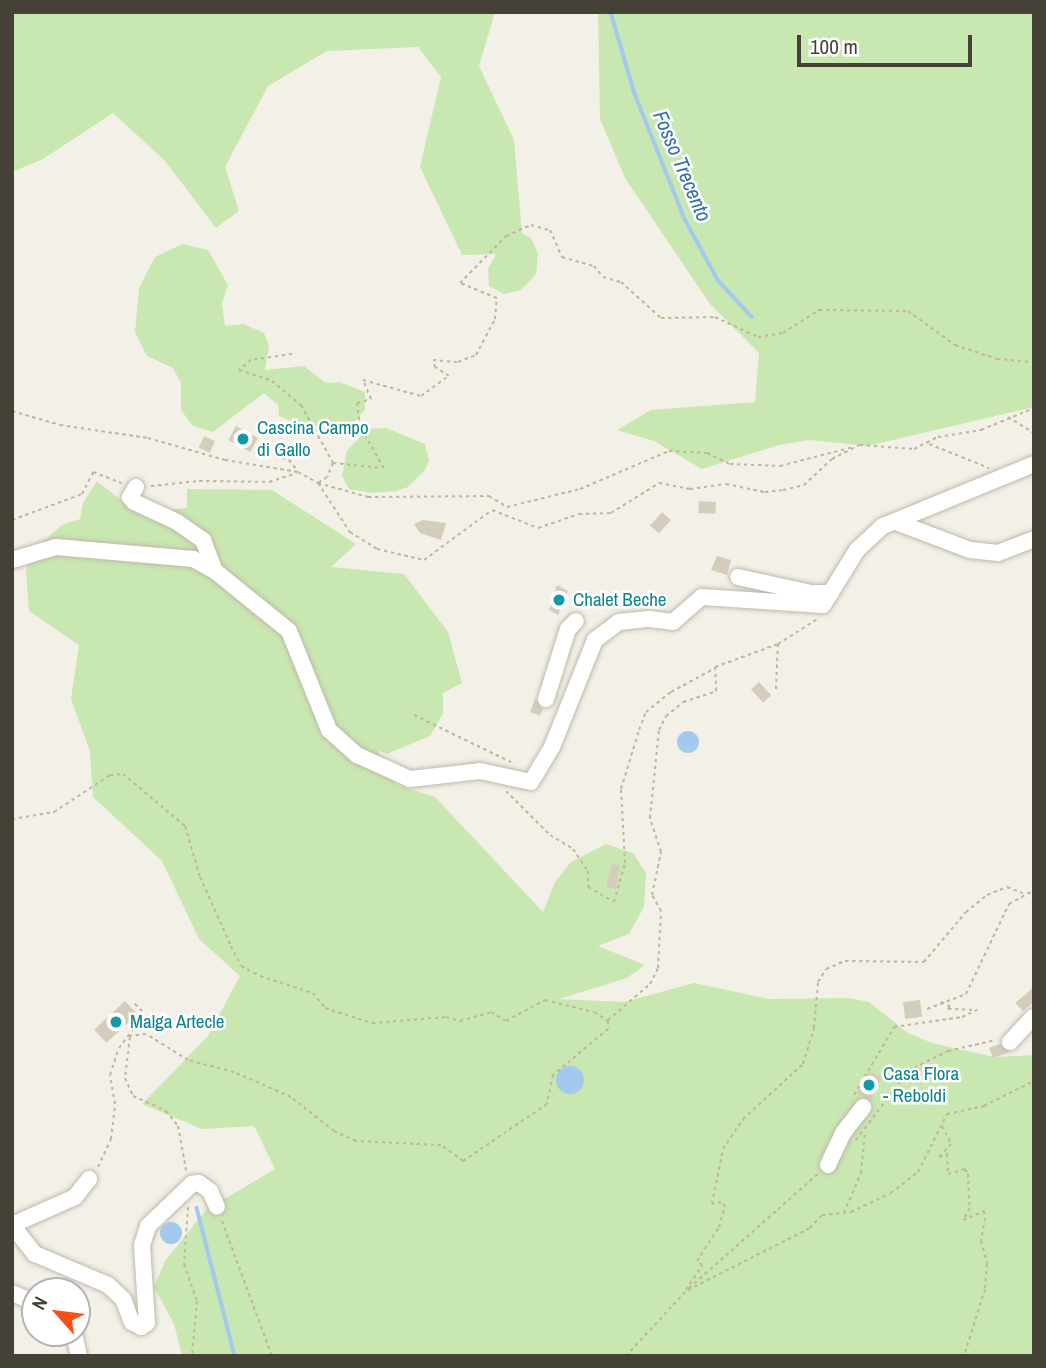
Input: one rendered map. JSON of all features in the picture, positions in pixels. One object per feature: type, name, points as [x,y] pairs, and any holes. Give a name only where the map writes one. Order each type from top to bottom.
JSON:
[{"type":"street","points":[[12,560],[56,547],[192,559],[215,571],[289,631],[329,730],[357,755],[410,779],[480,771],[496,778],[531,782],[541,770],[595,640],[619,622],[649,619],[673,622],[702,597],[797,606],[828,597],[857,550],[883,526],[1034,464]]},
{"type":"street","points":[[136,487],[130,496],[134,502],[177,522],[203,540],[215,571]]},
{"type":"street","points":[[896,522],[970,550],[998,553],[1034,539]]},
{"type":"street","points":[[738,576],[828,597]]},
{"type":"street","points":[[546,699],[568,629],[576,621]]},
{"type":"street","points":[[1007,1040],[1033,1017]]},
{"type":"street","points":[[828,1165],[859,1100]]},
{"type":"street","points":[[89,1179],[75,1197],[12,1225],[35,1254],[108,1285],[123,1299],[132,1322],[141,1327],[147,1323],[142,1245],[148,1226],[184,1190],[199,1183],[210,1191],[217,1207]]},
{"type":"path","points":[[333,463],[384,468],[360,427],[357,403],[371,399],[363,380],[421,396],[449,376],[435,367],[433,360],[458,362],[476,355],[495,319],[497,298],[460,283],[506,236],[531,225],[550,230],[562,257],[594,266],[603,277],[621,282],[661,318],[715,317],[758,337],[783,334],[819,310],[908,311],[956,345],[997,359],[1034,362]]},
{"type":"path","points":[[292,354],[251,360],[239,370],[256,373],[288,392],[301,405],[333,463]]},
{"type":"path","points":[[12,411],[60,425],[148,438],[203,455],[298,472],[318,483],[368,497],[489,496],[507,507],[580,489],[670,451],[707,453],[730,464],[780,466],[860,445],[914,449],[938,437],[981,430],[1034,408]]},
{"type":"path","points":[[1007,417],[1034,433]]},
{"type":"path","points":[[928,444],[992,469]]},
{"type":"path","points":[[318,483],[350,532],[377,549],[424,560],[492,510],[538,527],[579,514],[611,513],[659,483],[690,489],[726,484],[765,492],[783,490],[804,485],[832,459],[860,445]]},
{"type":"path","points":[[12,520],[82,494],[93,472],[107,481],[136,487],[199,481],[269,482],[292,478],[298,472],[299,467],[275,456]]},
{"type":"path","points":[[318,483],[327,477],[333,463]]},
{"type":"path","points":[[414,715],[513,764],[496,778],[550,835],[573,849],[588,870],[588,887],[614,902],[625,863],[621,789],[642,721],[671,692],[715,667],[778,644],[818,620],[828,597]]},
{"type":"path","points":[[776,689],[778,644]]},
{"type":"path","points":[[129,1036],[145,1034],[188,1060],[233,1072],[291,1097],[334,1131],[356,1141],[441,1145],[463,1161],[547,1104],[553,1075],[608,1029],[608,1021],[650,984],[658,968],[661,911],[652,895],[661,852],[650,818],[659,730],[666,716],[683,702],[716,691],[715,667]]},
{"type":"path","points":[[12,819],[54,812],[110,775],[123,774],[185,825],[200,877],[231,946],[241,966],[260,976],[313,993],[326,1008],[372,1023],[446,1017],[460,1021],[491,1012],[506,1021],[545,1000],[572,1004],[608,1021]]},
{"type":"path","points":[[686,1290],[702,1265],[697,1261],[719,1227],[725,1206],[721,1202],[712,1204],[723,1149],[743,1119],[803,1064],[814,1028],[818,982],[825,969],[845,961],[924,962],[966,912],[988,895],[1007,887],[1023,893]]},
{"type":"path","points":[[927,1009],[966,994],[984,964],[999,920],[1023,893],[1034,890]]},
{"type":"path","points":[[89,1179],[111,1139],[115,1104],[110,1074],[119,1048],[142,1018],[142,1011],[133,1002]]},
{"type":"path","points":[[859,1100],[894,1027],[961,1017],[977,1010],[948,1009],[950,1006],[940,1002]]},
{"type":"path","points":[[129,1036],[125,1078],[134,1096],[166,1111],[178,1126],[187,1166],[184,1190],[184,1264],[197,1301],[192,1356]]},
{"type":"path","points":[[854,1142],[908,1071],[948,1051],[1007,1040]]},
{"type":"path","points":[[686,1290],[810,1228],[822,1215],[844,1214],[891,1193],[918,1172],[947,1114],[984,1106],[1034,1081]]},
{"type":"path","points":[[941,1125],[951,1144],[939,1157],[947,1154],[948,1174],[965,1169],[968,1174],[970,1208],[964,1220],[984,1211],[985,1218],[981,1241],[987,1264],[985,1289],[964,1356]]},
{"type":"path","points":[[844,1214],[861,1172],[867,1146],[865,1131]]},
{"type":"path","points":[[626,1356],[686,1290],[828,1165]]},
{"type":"path","points":[[217,1207],[272,1356]]},
{"type":"green space","points":[[12,12],[495,12],[479,66],[514,140],[522,233],[531,238],[538,254],[536,274],[521,290],[504,294],[489,286],[488,269],[496,254],[462,255],[420,167],[441,77],[418,47],[327,51],[268,86],[225,167],[239,211],[216,228],[165,161],[113,113],[43,159],[12,172]]},
{"type":"green space","points":[[598,12],[1034,12],[1034,407],[867,446],[810,440],[779,445],[702,469],[654,441],[617,430],[651,410],[755,402],[759,353],[710,304],[625,178],[600,119]]},
{"type":"green space","points":[[182,244],[208,250],[228,285],[222,303],[225,326],[244,324],[264,333],[269,346],[265,370],[304,366],[326,383],[339,382],[365,392],[365,410],[350,427],[302,426],[279,416],[278,405],[264,393],[213,432],[193,426],[181,410],[181,383],[173,368],[147,356],[135,332],[139,288],[155,257]]},
{"type":"green space","points":[[386,428],[425,444],[429,460],[425,470],[408,487],[396,491],[371,493],[349,489],[342,476],[347,451],[367,429]]},
{"type":"green space","points":[[97,481],[131,508],[169,510],[187,508],[187,489],[272,490],[356,544],[331,567],[404,574],[448,632],[462,683],[443,693],[443,714],[430,736],[387,754],[378,750],[396,785],[435,797],[543,912],[555,882],[571,862],[606,844],[633,853],[646,873],[644,907],[629,934],[598,946],[645,965],[627,978],[559,999],[624,1002],[694,983],[769,999],[849,998],[869,1002],[908,1033],[932,1043],[994,1057],[1034,1055],[1034,1356],[182,1356],[174,1324],[154,1287],[165,1261],[206,1210],[275,1169],[254,1126],[202,1129],[142,1104],[208,1036],[240,976],[199,939],[162,861],[93,797],[90,751],[71,699],[79,645],[29,611],[26,572],[32,551],[62,525],[80,519],[83,503]]},
{"type":"water","points":[[688,731],[696,734],[699,742],[696,750],[688,753],[680,750],[677,742],[680,734]]},
{"type":"water","points":[[570,1066],[580,1070],[584,1080],[580,1090],[570,1094],[560,1090],[556,1080],[560,1070]]},
{"type":"water","points":[[171,1222],[179,1225],[182,1233],[179,1241],[171,1244],[163,1241],[160,1233],[163,1225]]},
{"type":"building","name":"Cascina Campo di Gallo","points":[[236,426],[258,438],[250,452],[228,440]]},
{"type":"building","points":[[204,436],[215,441],[210,453],[199,448]]},
{"type":"building","points":[[699,501],[716,502],[715,514],[698,513]]},
{"type":"building","points":[[662,512],[671,520],[659,533],[650,525]]},
{"type":"building","points":[[423,520],[446,523],[441,540],[420,533],[414,524]]},
{"type":"building","points":[[717,556],[731,560],[727,575],[711,570]]},
{"type":"building","name":"Chalet Beche","points":[[557,585],[568,591],[558,615],[549,610]]},
{"type":"building","points":[[759,682],[771,695],[763,703],[751,690]]},
{"type":"building","points":[[535,699],[543,709],[540,716],[530,712]]},
{"type":"building","points":[[612,864],[620,865],[616,889],[606,887]]},
{"type":"building","points":[[1034,987],[1034,1002],[1023,1011],[1015,1003]]},
{"type":"building","points":[[920,1000],[922,1017],[905,1019],[903,1002]]},
{"type":"building","name":"Malga Artecle","points":[[125,1001],[137,1014],[107,1043],[94,1030]]},
{"type":"building","points":[[1000,1044],[1010,1052],[993,1058],[989,1048]]},
{"type":"building","name":"Casa Flora - Reboldi","points":[[869,1071],[881,1078],[871,1101],[857,1093]]},
{"type":"waterway","name":"Fosso Trecento","points":[[611,12],[635,94],[685,219],[718,280],[752,317]]},
{"type":"waterway","points":[[197,1208],[235,1356]]},
{"type":"place","name":"Cascina Campo di Gallo","points":[[243,439]]},
{"type":"place","name":"Chalet Beche","points":[[559,600]]},
{"type":"place","name":"Malga Artecle","points":[[116,1022]]},
{"type":"place","name":"Casa Flora - Reboldi","points":[[869,1085]]}]
